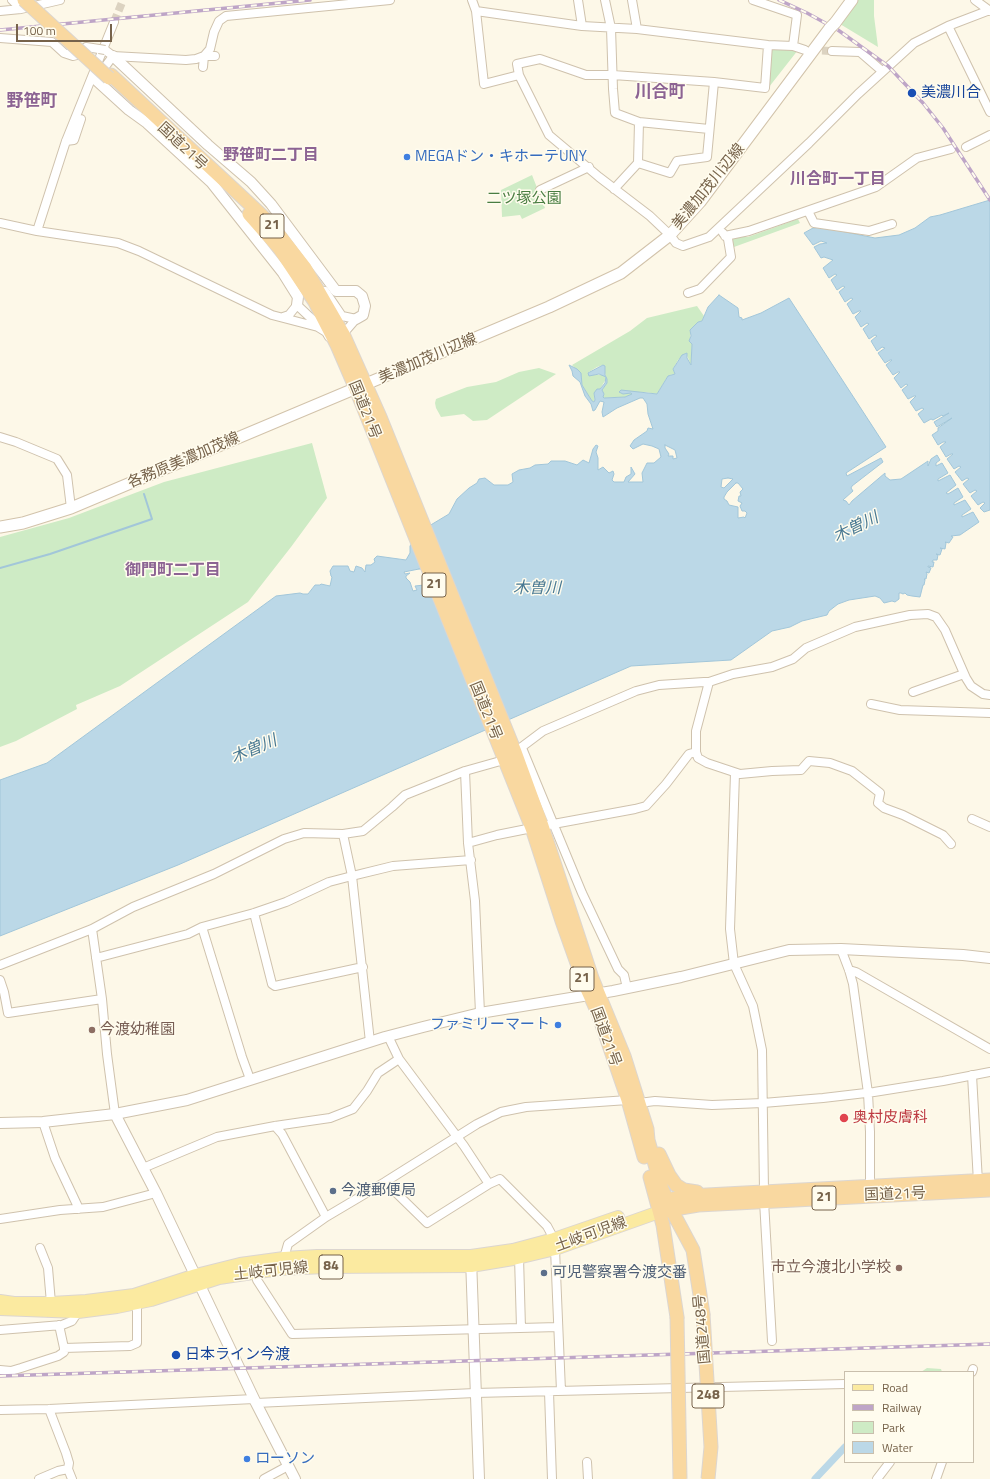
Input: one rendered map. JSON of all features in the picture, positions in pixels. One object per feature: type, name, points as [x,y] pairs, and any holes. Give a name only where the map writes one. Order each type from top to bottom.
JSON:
[{"type":"highway","name":"国道21号","points":[[25,3],[110,76],[270,223],[305,268],[361,387],[542,826],[562,921],[594,994],[598,1013],[634,1102],[647,1129],[648,1140],[662,1189],[663,1206]]},
{"type":"highway","name":"国道21号","points":[[110,76],[233,195],[274,242],[340,340]]},
{"type":"highway","name":"国道21号","points":[[634,1102],[663,1206]]},
{"type":"highway","points":[[647,1129],[654,1138],[660,1159],[676,1185],[684,1190],[695,1192],[732,1192],[741,1198],[729,1208],[701,1210],[686,1214],[682,1229]]},
{"type":"highway","name":"国道21号","points":[[663,1206],[688,1196],[741,1198],[870,1186],[984,1181]]},
{"type":"highway","name":"国道21号","points":[[764,1196],[990,1190]]},
{"type":"highway","name":"国道248号","points":[[663,1206],[682,1229],[694,1250],[703,1314],[711,1447],[708,1479]]},
{"type":"highway","name":"国道248号","points":[[663,1206],[667,1248],[677,1317],[680,1479]]},
{"type":"main road","name":"美濃加茂川辺線","points":[[361,387],[592,288],[621,273],[670,235],[700,202],[852,0]]},
{"type":"main road","name":"各務原美濃加茂線","points":[[0,527],[23,523],[72,508],[361,387]]},
{"type":"main road","name":"土岐可児線","points":[[0,1309],[78,1312],[135,1303],[184,1290],[198,1280],[279,1269],[471,1261],[519,1257],[663,1206]]},
{"type":"main road","name":"土岐可児線","points":[[0,1300],[51,1303],[86,1301],[134,1295],[198,1280],[240,1264],[284,1258],[316,1256],[471,1261],[513,1250],[554,1244]]},
{"type":"street","points":[[12,0],[25,3]]},
{"type":"street","points":[[0,11],[25,3],[56,0]]},
{"type":"street","points":[[204,67],[204,56],[210,49],[218,21],[226,16],[390,0]]},
{"type":"street","points":[[472,0],[476,11],[484,84],[519,75]]},
{"type":"street","points":[[578,0],[582,26]]},
{"type":"street","points":[[605,0],[611,28],[615,113],[639,122],[709,129]]},
{"type":"street","points":[[632,0],[637,29]]},
{"type":"street","points":[[753,0],[797,15],[793,46]]},
{"type":"street","points":[[975,0],[990,11]]},
{"type":"street","points":[[476,11],[582,26],[637,29],[793,46],[805,50]]},
{"type":"street","points":[[768,44],[765,88],[714,82],[613,75],[586,75],[540,59],[517,64],[519,75],[549,135],[614,189],[650,216],[670,235],[676,243],[683,246],[709,237],[882,71],[914,43],[948,26],[990,11]]},
{"type":"street","points":[[36,231],[66,141],[114,22]]},
{"type":"street","points":[[948,26],[990,112]]},
{"type":"street","points":[[0,38],[52,42],[64,53],[73,56],[77,55],[83,48],[86,47],[106,52],[186,60],[204,56],[215,56]]},
{"type":"street","points":[[832,51],[860,52],[882,71]]},
{"type":"street","points":[[66,141],[74,140],[106,52]]},
{"type":"street","points":[[0,223],[36,231],[118,243],[139,251],[272,315],[318,327],[326,332],[331,341],[340,340],[356,319],[363,315],[365,306],[362,296],[356,290],[336,291],[271,204],[251,182],[106,52]]},
{"type":"street","points":[[95,79],[129,110],[149,122],[211,182],[283,273],[298,297],[297,305],[289,315],[283,317]]},
{"type":"street","points":[[638,163],[670,173],[678,161],[707,157],[714,82]]},
{"type":"street","points":[[156,114],[165,105]]},
{"type":"street","points":[[614,189],[638,163],[639,122]]},
{"type":"street","points":[[966,147],[990,135]]},
{"type":"street","points":[[725,236],[749,231],[876,187],[917,158],[951,149]]},
{"type":"street","points":[[540,190],[589,167]]},
{"type":"street","points":[[808,211],[814,223],[869,231],[892,224]]},
{"type":"street","points":[[688,293],[700,289],[731,256],[728,239],[719,228]]},
{"type":"street","points":[[305,268],[317,279],[342,316],[356,319]]},
{"type":"street","points":[[297,305],[315,322],[318,327]]},
{"type":"street","points":[[0,437],[57,459],[67,476],[72,508]]},
{"type":"street","points":[[0,965],[92,929],[133,907],[214,874],[284,839],[304,833],[343,834],[363,831],[405,794],[465,771],[510,750],[543,731],[636,691],[659,686],[709,682],[733,674],[772,667],[793,659],[806,648],[855,627],[910,615],[928,614],[936,617],[945,630],[964,674],[971,686],[978,691],[990,695]]},
{"type":"street","points":[[913,692],[964,674]]},
{"type":"street","points":[[709,682],[696,732],[696,752],[698,758],[707,764],[740,774],[801,770],[809,761],[830,763],[852,770],[880,793],[878,803],[884,808],[903,815],[938,832],[951,844]]},
{"type":"street","points":[[871,704],[900,710],[990,713]]},
{"type":"street","points":[[510,750],[542,826],[582,893],[610,949],[618,969],[625,978],[627,988]]},
{"type":"street","points":[[468,843],[497,834],[646,806],[666,784],[689,754],[696,752]]},
{"type":"street","points":[[465,771],[468,843],[475,901],[480,1013]]},
{"type":"street","points":[[735,773],[730,929],[734,964],[753,1006],[762,1050],[764,1196],[772,1341]]},
{"type":"street","points":[[972,819],[990,827]]},
{"type":"street","points":[[343,834],[352,876],[370,1042]]},
{"type":"street","points":[[96,958],[188,934],[202,927],[254,913],[286,902],[329,882],[393,866],[471,860]]},
{"type":"street","points":[[254,913],[272,984],[275,986],[363,967]]},
{"type":"street","points":[[202,927],[250,1079]]},
{"type":"street","points":[[92,929],[102,999],[107,1054],[115,1114],[144,1168],[255,1401],[295,1479]]},
{"type":"street","points":[[841,949],[853,984],[868,1093],[870,1186]]},
{"type":"street","points":[[0,1123],[43,1122],[115,1114],[187,1100],[388,1036],[480,1013],[546,1003],[681,977],[789,950],[841,949],[963,955],[990,958]]},
{"type":"street","points":[[849,970],[856,972],[990,1049]]},
{"type":"street","points":[[0,980],[8,1013],[102,999]]},
{"type":"street","points":[[388,1036],[399,1059],[489,1184]]},
{"type":"street","points":[[144,1168],[217,1137],[275,1126],[330,1118],[352,1109],[367,1091],[378,1073],[399,1059]]},
{"type":"street","points":[[284,1258],[288,1244],[326,1217],[477,1124],[501,1112],[526,1107],[655,1101],[712,1105],[763,1103],[868,1093],[990,1072]]},
{"type":"street","points":[[972,1075],[984,1181]]},
{"type":"street","points":[[43,1122],[55,1158],[79,1209]]},
{"type":"street","points":[[275,1126],[282,1134],[326,1217]]},
{"type":"street","points":[[385,1182],[427,1223],[489,1184],[500,1180],[547,1226],[554,1244],[561,1391]]},
{"type":"street","points":[[0,1219],[60,1210],[108,1205],[156,1193]]},
{"type":"street","points":[[40,1248],[48,1268],[51,1303]]},
{"type":"street","points":[[519,1257],[521,1328]]},
{"type":"street","points":[[471,1261],[479,1479]]},
{"type":"street","points":[[256,1272],[257,1280],[292,1334],[558,1327]]},
{"type":"street","points":[[64,1348],[130,1346],[137,1343],[137,1308],[135,1303]]},
{"type":"street","points":[[0,1330],[59,1325],[72,1321],[78,1312]]},
{"type":"street","points":[[0,1370],[16,1369],[58,1356],[64,1352],[59,1325]]},
{"type":"street","points":[[0,1410],[475,1393],[844,1384]]},
{"type":"street","points":[[549,1392],[552,1479]]},
{"type":"street","points":[[49,1409],[66,1453],[69,1463],[68,1469],[72,1479]]},
{"type":"street","points":[[587,1462],[588,1479]]},
{"type":"street","points":[[877,1479],[889,1463]]},
{"type":"street","points":[[936,1479],[942,1463]]},
{"type":"street","points":[[264,1479],[288,1466]]},
{"type":"street","points":[[39,1479],[58,1471],[68,1469]]},
{"type":"green space","points":[[857,0],[874,0],[874,16],[878,47],[840,24]]},
{"type":"green space","points":[[772,48],[798,50],[769,87]]},
{"type":"green space","name":"二ツ塚公園","points":[[532,175],[545,208],[522,219],[520,215],[502,217],[501,190]]},
{"type":"green space","points":[[798,219],[800,223],[734,247],[729,237],[748,237]]},
{"type":"green space","points":[[697,306],[704,316],[702,321],[698,322],[690,330],[690,341],[692,344],[691,365],[686,353],[678,360],[673,369],[675,374],[670,375],[666,379],[657,394],[645,392],[632,393],[632,395],[625,397],[605,398],[602,397],[604,395],[602,390],[607,383],[603,365],[597,367],[589,372],[588,375],[605,375],[606,379],[600,389],[594,394],[595,402],[592,401],[582,385],[581,375],[572,365],[630,331],[647,318]]},
{"type":"green space","points":[[539,368],[556,374],[487,420],[473,421],[464,414],[441,417],[436,408],[436,399],[467,387],[496,382],[519,372]]},
{"type":"green space","points":[[312,443],[327,498],[248,602],[120,686],[76,705],[77,709],[16,741],[0,747],[0,537],[69,518],[164,482]]},
{"type":"green space","points":[[927,1368],[941,1369],[942,1371],[922,1371]]},
{"type":"water","points":[[990,200],[990,510],[984,512],[980,508],[985,503],[983,502],[978,505],[971,496],[977,491],[975,490],[970,493],[963,484],[969,479],[967,478],[962,481],[955,472],[961,467],[959,466],[954,469],[947,459],[953,454],[946,457],[940,447],[946,442],[938,445],[932,435],[938,431],[938,428],[952,418],[937,427],[934,422],[949,413],[924,423],[918,414],[924,409],[922,408],[916,411],[910,402],[916,396],[908,399],[902,390],[908,385],[906,384],[901,388],[894,378],[900,372],[893,375],[886,365],[892,360],[885,363],[878,353],[885,348],[882,347],[877,351],[871,341],[877,336],[875,335],[869,339],[863,329],[869,324],[867,323],[861,327],[855,317],[861,311],[853,314],[847,304],[853,299],[851,298],[845,302],[839,292],[845,287],[843,286],[837,290],[831,280],[837,275],[835,274],[829,278],[823,268],[833,260],[824,257],[821,258],[814,247],[827,243],[821,241],[813,245],[804,233],[813,228],[821,227],[875,238],[899,235],[915,228],[930,217]]},
{"type":"water","name":"木曽川","points":[[719,295],[738,308],[739,317],[742,318],[742,320],[761,313],[789,298],[886,447],[846,473],[847,476],[881,458],[883,462],[852,486],[851,488],[853,491],[843,500],[849,505],[885,473],[885,476],[890,480],[901,479],[928,461],[928,466],[931,459],[937,455],[940,460],[936,463],[936,466],[942,463],[948,473],[938,479],[938,481],[950,475],[956,485],[946,493],[948,494],[958,488],[963,497],[954,503],[954,505],[965,500],[971,509],[962,515],[962,517],[973,512],[979,522],[960,535],[951,536],[953,537],[949,543],[945,542],[945,549],[940,548],[942,549],[940,555],[936,554],[938,555],[937,560],[933,560],[932,562],[934,562],[933,567],[928,566],[931,568],[929,573],[926,572],[926,579],[924,579],[924,585],[920,597],[899,593],[899,599],[895,602],[892,601],[884,603],[880,598],[875,596],[849,600],[838,604],[829,611],[827,615],[802,621],[790,627],[772,631],[731,660],[631,666],[178,865],[0,936],[0,780],[47,763],[276,596],[300,593],[308,594],[315,585],[321,584],[330,586],[332,577],[330,571],[333,566],[348,566],[350,571],[354,572],[356,566],[362,568],[365,572],[366,565],[371,565],[375,562],[374,559],[377,556],[406,560],[410,553],[410,546],[419,532],[449,514],[457,499],[477,483],[479,479],[485,478],[494,485],[508,485],[513,482],[512,474],[535,465],[548,464],[551,461],[565,461],[577,465],[583,460],[589,463],[593,449],[596,445],[598,446],[596,452],[598,458],[598,470],[603,467],[609,473],[613,471],[614,474],[612,480],[614,482],[624,482],[626,477],[631,474],[631,467],[635,474],[628,482],[643,482],[642,473],[647,463],[654,463],[661,457],[659,449],[652,446],[643,444],[633,449],[630,446],[634,440],[647,431],[648,428],[653,429],[648,414],[647,404],[643,398],[640,398],[617,408],[603,417],[602,412],[604,402],[600,401],[593,411],[580,382],[573,376],[569,365],[581,373],[582,385],[594,402],[594,393],[605,383],[606,377],[607,383],[602,390],[604,398],[625,397],[632,394],[623,394],[619,392],[621,390],[657,394],[668,376],[675,374],[673,369],[682,355],[687,353],[687,358],[691,365],[692,344],[689,341],[691,336],[690,330],[698,322],[702,321],[708,307]],"holes":[[[665,445],[675,450],[677,458],[673,459],[673,456],[668,456],[669,454],[665,448]],[[728,478],[733,479],[724,488],[721,487],[722,479]],[[736,483],[738,483],[743,489],[740,492],[741,496],[739,496],[738,501],[742,503],[740,506],[742,511],[747,513],[745,518],[738,518],[738,507],[729,505],[724,499],[727,492]],[[423,569],[427,582],[424,585],[415,586],[417,590],[413,591],[410,582],[406,578],[406,576],[410,573],[405,574],[404,572]]]},
{"type":"water","points":[[603,365],[605,366],[606,377],[599,374],[589,376],[588,373]]},
{"type":"waterway","points":[[0,568],[50,554],[152,519],[144,494]]},
{"type":"waterway","points":[[815,1479],[844,1448]]},
{"type":"tunnel","points":[[114,22],[123,0]]},
{"type":"tunnel","points":[[810,50],[832,51]]},
{"type":"railway","points":[[0,30],[310,0]]},
{"type":"railway","points":[[779,0],[838,30],[888,66],[923,103],[943,128],[990,200]]},
{"type":"railway","points":[[0,1376],[990,1344]]},
{"type":"place","name":"美濃川合","points":[[912,93]]},
{"type":"place","name":"MEGAドン・キホーテUNY","points":[[407,157]]},
{"type":"place","name":"ファミリーマート","points":[[558,1025]]},
{"type":"place","name":"今渡幼稚園","points":[[92,1030]]},
{"type":"place","name":"奥村皮膚科","points":[[844,1118]]},
{"type":"place","name":"今渡郵便局","points":[[333,1191]]},
{"type":"place","name":"市立今渡北小学校","points":[[899,1268]]},
{"type":"place","name":"可児警察署今渡交番","points":[[544,1273]]},
{"type":"place","name":"日本ライン今渡","points":[[176,1355]]},
{"type":"place","name":"ローソン","points":[[247,1459]]},
{"type":"district","name":"川合町","points":[[660,93]]},
{"type":"district","name":"野笹町","points":[[32,102]]},
{"type":"district","name":"野笹町二丁目","points":[[271,156]]},
{"type":"district","name":"川合町一丁目","points":[[838,180]]},
{"type":"district","name":"御門町二丁目","points":[[173,571]]}]
